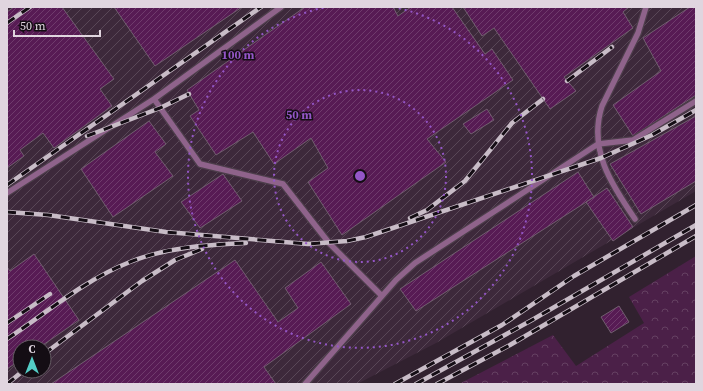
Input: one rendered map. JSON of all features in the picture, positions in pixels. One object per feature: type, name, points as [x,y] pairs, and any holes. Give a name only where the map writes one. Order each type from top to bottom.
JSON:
[{"type":"lane","points":[[7,193],[154,99],[281,7]]},
{"type":"lane","points":[[635,219],[610,182],[603,164],[598,144],[598,118],[602,106],[638,33],[646,7]]},
{"type":"lane","points":[[154,99],[200,164],[283,184],[329,243],[382,296]]},
{"type":"lane","points":[[305,384],[382,296],[415,263],[598,144],[633,140],[696,101]]},
{"type":"shaded area","points":[[7,7],[696,7],[696,191],[436,343],[357,384],[7,384]]},
{"type":"green space","points":[[696,256],[696,384],[459,384],[553,335],[576,366],[644,323],[629,297]]},
{"type":"building","points":[[14,7],[62,7],[114,79],[100,89],[112,106],[54,148],[43,133],[20,150],[24,156],[7,168],[7,12]]},
{"type":"building","points":[[114,7],[242,7],[155,66]]},
{"type":"building","points":[[305,7],[393,7],[398,16],[411,7],[452,7],[485,54],[492,49],[513,80],[427,139],[446,162],[342,235],[308,182],[328,168],[311,138],[274,164],[253,132],[216,155],[190,116],[199,110],[187,90]]},
{"type":"building","points":[[463,7],[629,7],[623,12],[633,28],[564,77],[576,91],[550,109],[494,28],[482,36]]},
{"type":"building","points":[[690,7],[696,7],[696,95],[633,136],[613,105],[661,71],[643,38]]},
{"type":"building","points":[[487,109],[494,120],[471,134],[463,124]]},
{"type":"building","points":[[696,116],[696,181],[641,214],[610,164]]},
{"type":"building","points":[[149,121],[166,144],[155,152],[173,176],[113,217],[81,169]]},
{"type":"building","points":[[578,172],[594,197],[416,311],[400,289]]},
{"type":"building","points":[[223,174],[242,201],[200,228],[181,202]]},
{"type":"building","points":[[607,188],[633,227],[613,241],[586,202]]},
{"type":"building","points":[[34,254],[79,320],[52,339],[12,339],[12,366],[7,369],[7,267],[10,271]]},
{"type":"building","points":[[235,260],[278,322],[298,308],[285,288],[321,262],[351,304],[264,367],[276,384],[51,384]]},
{"type":"building","points":[[619,306],[629,322],[611,333],[601,317]]},
{"type":"railway","points":[[7,23],[30,7]]},
{"type":"railway","points":[[7,185],[261,7]]},
{"type":"railway","points":[[567,81],[612,47]]},
{"type":"railway","points":[[87,136],[160,108],[189,94]]},
{"type":"railway","points":[[410,218],[427,210],[465,181],[512,123],[543,99]]},
{"type":"railway","points":[[7,212],[48,215],[166,232],[308,244],[347,241],[366,237],[601,158],[652,135],[696,110]]},
{"type":"railway","points":[[395,384],[502,325],[574,276],[696,205]]},
{"type":"railway","points":[[416,384],[532,320],[696,225]]},
{"type":"railway","points":[[437,384],[510,345],[696,236]]},
{"type":"railway","points":[[7,339],[82,287],[130,262],[173,250],[202,246],[246,243]]},
{"type":"railway","points":[[52,348],[142,281],[175,260],[202,249]]},
{"type":"railway","points":[[7,323],[50,294]]},
{"type":"railway","points":[[7,384],[13,379]]}]
